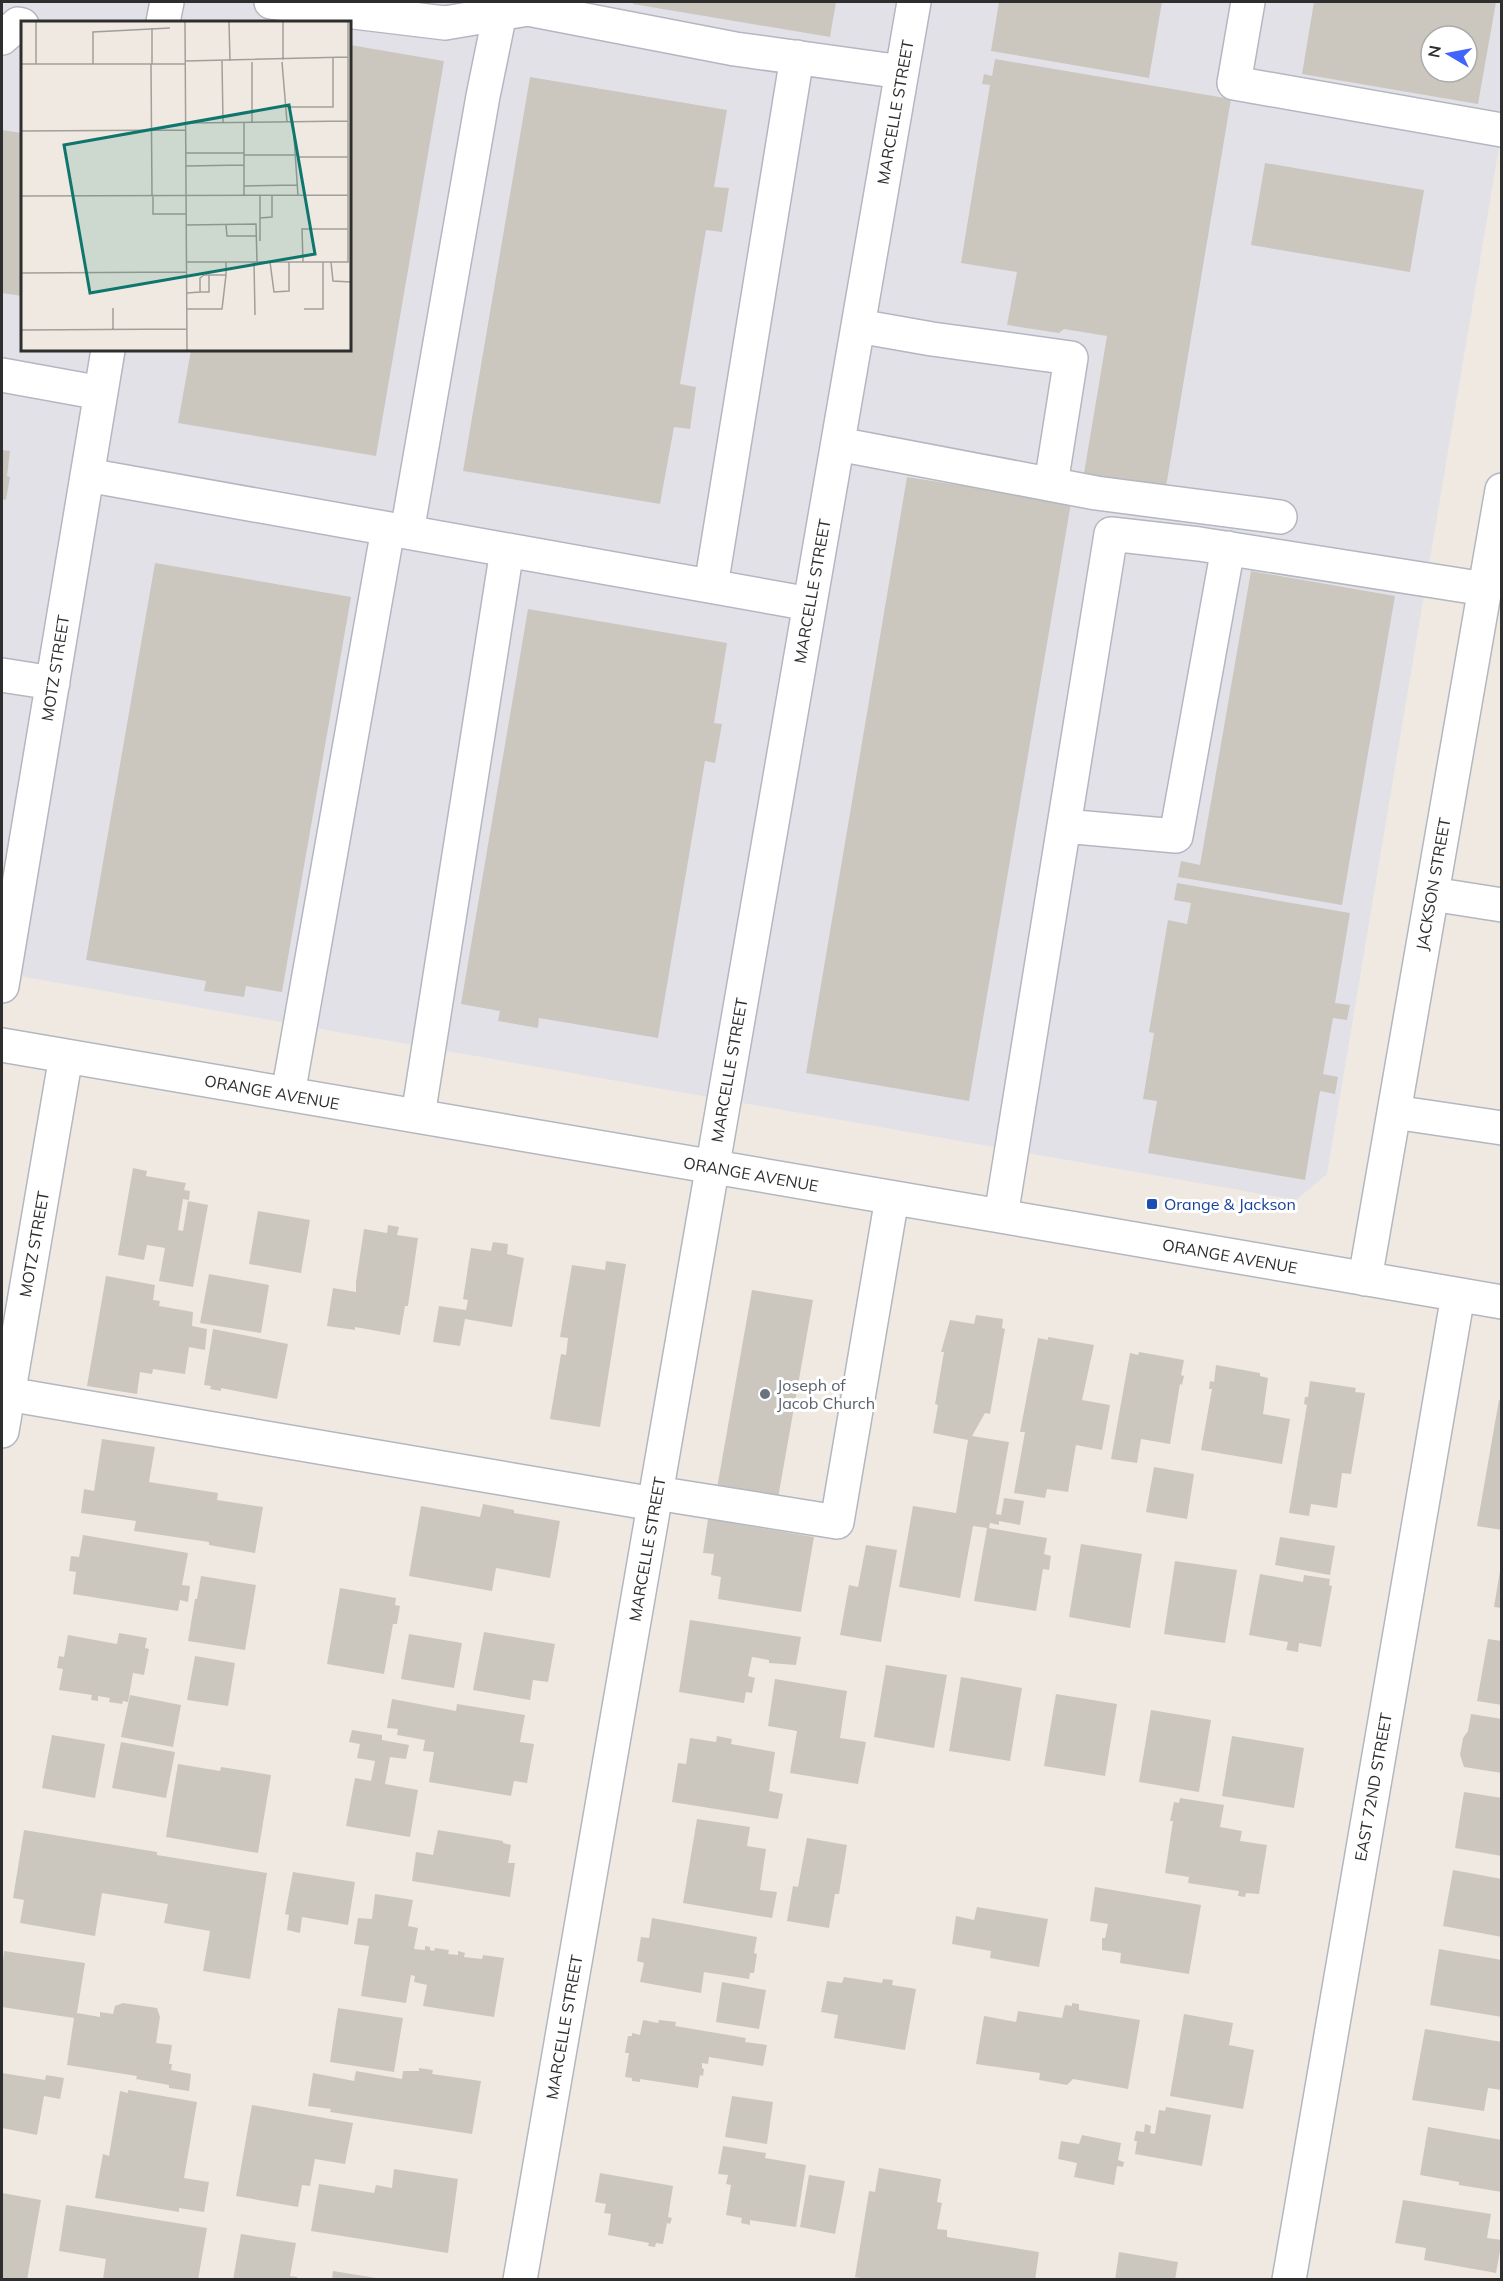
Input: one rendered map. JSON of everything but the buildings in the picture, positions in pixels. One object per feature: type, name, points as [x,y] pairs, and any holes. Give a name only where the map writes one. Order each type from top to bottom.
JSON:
[{"type":"street","points":[[163,21],[167,2]]},
{"type":"street","points":[[271,2],[445,23],[519,8],[735,49],[902,72]]},
{"type":"street","name":"MARCELLE STREET","points":[[520,2280],[914,2]]},
{"type":"street","points":[[1248,2],[1234,83],[1502,130]]},
{"type":"street","points":[[288,1094],[481,108],[519,8]]},
{"type":"street","points":[[711,586],[797,57]]},
{"type":"street","points":[[858,326],[932,339],[1071,358],[1051,484]]},
{"type":"street","name":"MOTZ STREET","points":[[2,986],[108,351]]},
{"type":"street","points":[[2,375],[101,393]]},
{"type":"street","points":[[838,444],[1095,494],[1280,517]]},
{"type":"street","points":[[87,475],[810,604]]},
{"type":"street","name":"JACKSON STREET","points":[[1365,1279],[1432,894],[1489,609],[1502,490]]},
{"type":"street","points":[[1001,1216],[1111,534],[1228,548],[1489,609]]},
{"type":"street","points":[[1064,826],[1176,836],[1228,548]]},
{"type":"street","points":[[418,1116],[507,550]]},
{"type":"street","points":[[2,675],[52,683]]},
{"type":"street","points":[[1432,894],[1502,905]]},
{"type":"street","name":"ORANGE AVENUE","points":[[2,1045],[1502,1302]]},
{"type":"street","name":"MOTZ STREET","points":[[2,1431],[5,1393],[66,1056]]},
{"type":"street","points":[[1394,1112],[1502,1128]]},
{"type":"street","points":[[5,1393],[655,1498],[837,1522],[892,1198]]},
{"type":"street","name":"EAST 72ND STREET","points":[[1289,2280],[1458,1295]]},
{"type":"shaded area","points":[[2,2],[1501,2],[1501,135],[1327,1174],[1296,1200],[2,973]]},
{"type":"place","name":"Orange & Jackson","points":[[1152,1204]]},
{"type":"place","name":"Joseph of Jacob Church","points":[[765,1394]]}]
